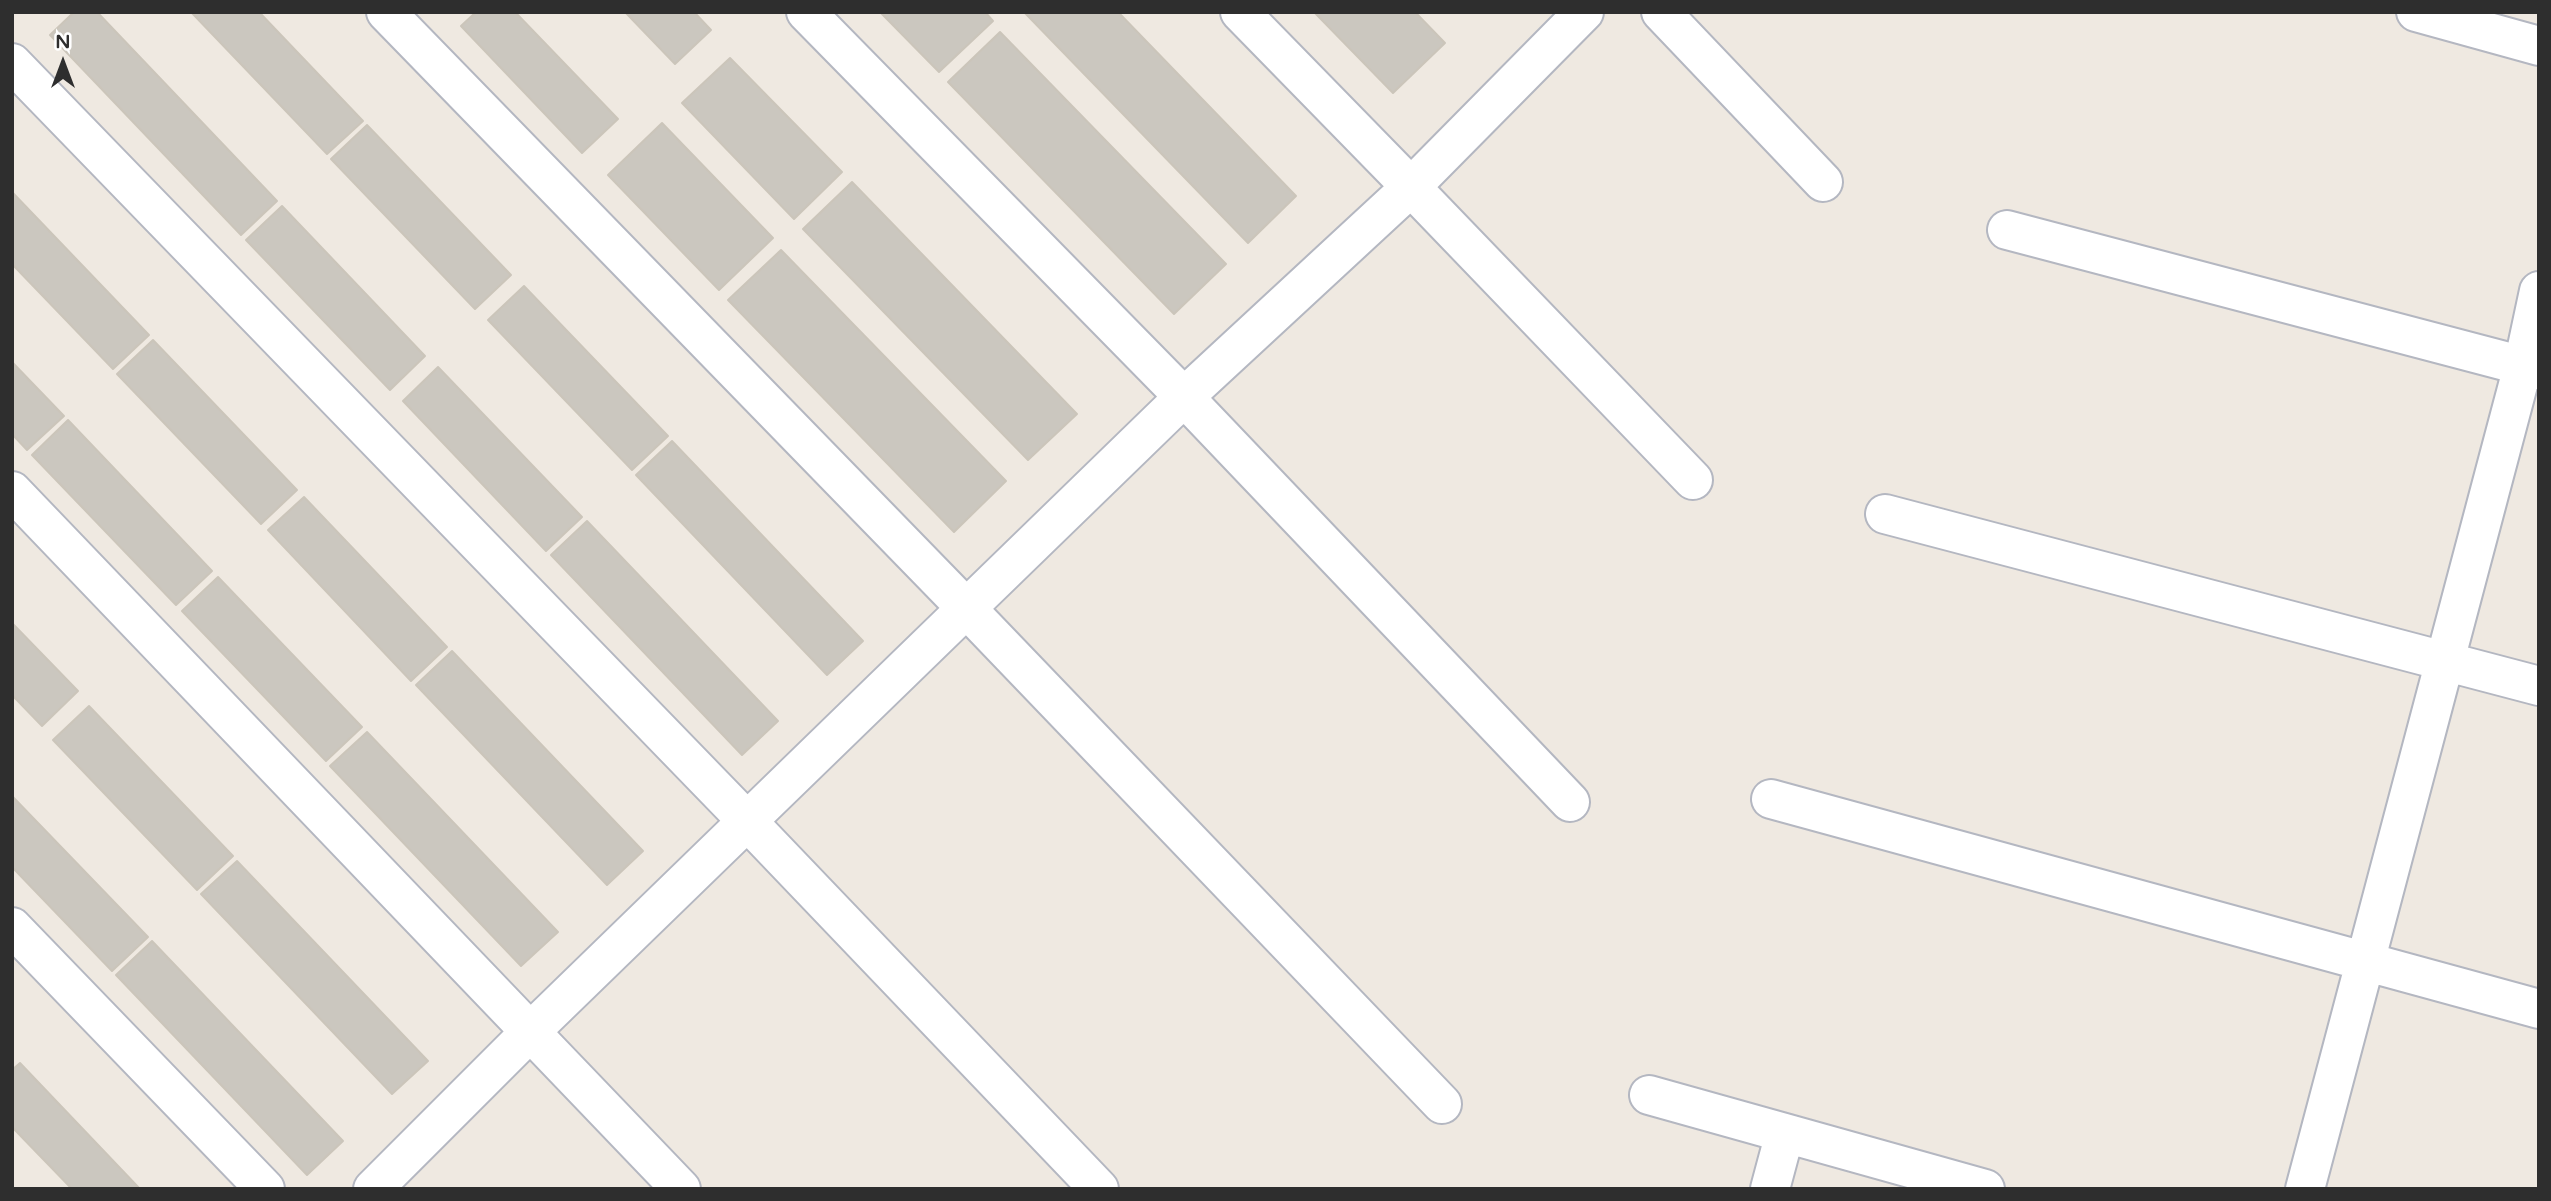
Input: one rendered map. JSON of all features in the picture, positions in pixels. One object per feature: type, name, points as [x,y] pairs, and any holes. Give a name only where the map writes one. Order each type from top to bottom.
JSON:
[{"type":"street","points":[[386,12],[967,609],[1442,1104]]},
{"type":"street","points":[[806,12],[1184,397],[1570,802]]},
{"type":"street","points":[[1240,12],[1693,480]]},
{"type":"street","points":[[373,1189],[530,1032],[1184,397],[1412,187],[1584,12]]},
{"type":"street","points":[[1661,12],[1823,182]]},
{"type":"street","points":[[2416,12],[2539,46]]},
{"type":"street","points":[[12,63],[748,822],[1099,1189]]},
{"type":"street","points":[[2007,230],[2531,368]]},
{"type":"street","points":[[2305,1189],[2444,661],[2531,368],[2539,291]]},
{"type":"street","points":[[12,491],[681,1189]]},
{"type":"street","points":[[1885,514],[2539,686]]},
{"type":"street","points":[[1771,799],[2539,1009]]},
{"type":"street","points":[[12,927],[265,1189]]},
{"type":"street","points":[[1649,1095],[1985,1189]]},
{"type":"street","points":[[1770,1189],[1785,1133]]},
{"type":"building","points":[[74,12],[97,12],[277,201],[241,235],[50,35]]},
{"type":"building","points":[[191,12],[259,12],[363,121],[327,154]]},
{"type":"building","points":[[476,12],[515,12],[618,119],[582,153],[461,26]]},
{"type":"building","points":[[625,12],[694,12],[711,30],[675,64]]},
{"type":"building","points":[[880,12],[985,12],[993,21],[939,72]]},
{"type":"building","points":[[1024,12],[1118,12],[1296,196],[1248,243]]},
{"type":"building","points":[[1314,12],[1415,12],[1445,43],[1393,93]]},
{"type":"building","points":[[1000,32],[1226,264],[1174,314],[948,82]]},
{"type":"building","points":[[730,58],[842,172],[794,219],[682,103]]},
{"type":"building","points":[[662,123],[773,238],[719,290],[608,175]]},
{"type":"building","points":[[367,125],[511,275],[475,309],[331,159]]},
{"type":"building","points":[[852,182],[1077,414],[1028,460],[803,229]]},
{"type":"building","points":[[12,192],[149,335],[113,369],[12,264]]},
{"type":"building","points":[[282,206],[425,356],[390,390],[246,240]]},
{"type":"building","points":[[781,250],[1006,481],[954,532],[728,300]]},
{"type":"building","points":[[524,286],[668,436],[632,470],[488,320]]},
{"type":"building","points":[[153,340],[297,490],[261,524],[117,374]]},
{"type":"building","points":[[12,362],[64,416],[27,450],[12,434]]},
{"type":"building","points":[[438,367],[582,517],[546,551],[403,401]]},
{"type":"building","points":[[68,420],[212,571],[176,605],[32,455]]},
{"type":"building","points":[[672,441],[863,641],[827,675],[636,475]]},
{"type":"building","points":[[304,497],[447,647],[411,681],[268,530]]},
{"type":"building","points":[[587,521],[778,721],[742,755],[551,555]]},
{"type":"building","points":[[218,577],[362,727],[326,761],[182,611]]},
{"type":"building","points":[[12,623],[78,691],[42,726],[12,695]]},
{"type":"building","points":[[452,651],[643,851],[607,885],[416,685]]},
{"type":"building","points":[[89,706],[233,856],[197,890],[53,740]]},
{"type":"building","points":[[367,732],[558,932],[521,966],[330,766]]},
{"type":"building","points":[[12,796],[148,937],[112,971],[12,867]]},
{"type":"building","points":[[237,861],[428,1061],[392,1094],[201,894]]},
{"type":"building","points":[[152,941],[343,1141],[307,1175],[116,975]]},
{"type":"building","points":[[20,1063],[140,1189],[72,1189],[12,1127],[12,1070]]}]
